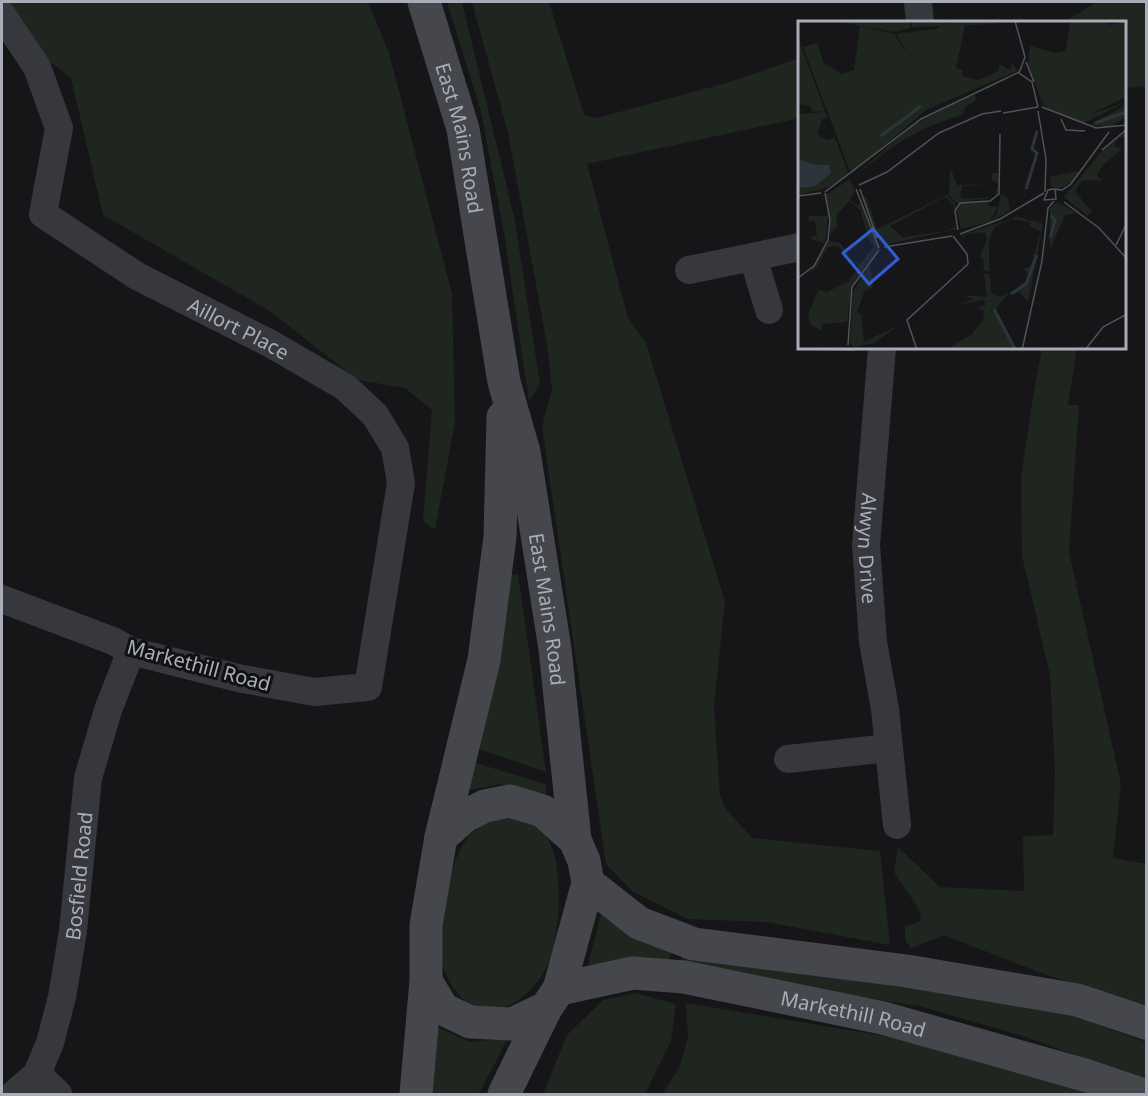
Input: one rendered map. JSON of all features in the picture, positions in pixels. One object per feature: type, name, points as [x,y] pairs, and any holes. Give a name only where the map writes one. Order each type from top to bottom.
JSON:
[{"type":"main road","name":"East Mains Road","points":[[424,2],[463,129],[504,382],[524,452],[555,649],[575,840]]},
{"type":"main road","name":"East Mains Road","points":[[441,837],[484,660],[500,537],[504,382]]},
{"type":"main road","points":[[416,1095],[426,981],[426,925],[441,837],[465,816],[485,806],[510,801],[543,812],[575,840],[584,861],[588,883],[553,999],[504,1095]]},
{"type":"main road","points":[[588,883],[639,923],[694,944],[907,971],[1077,1000],[1146,1023]]},
{"type":"main road","name":"Markethill Road","points":[[553,999],[633,973],[684,977],[883,1018],[1088,1076],[1141,1095]]},
{"type":"main road","points":[[426,981],[443,1009],[470,1022],[512,1024],[553,999]]},
{"type":"street","points":[[918,2],[920,21]]},
{"type":"street","name":"Aillort Place","points":[[2,15],[37,68],[60,128],[43,214],[137,276],[271,344],[345,387],[375,415],[395,448],[401,483],[368,687]]},
{"type":"street","points":[[689,270],[798,247]]},
{"type":"street","points":[[753,257],[769,310]]},
{"type":"street","name":"Alwyn Drive","points":[[882,350],[866,545],[873,642],[885,709],[897,825]]},
{"type":"street","name":"Markethill Road","points":[[2,599],[113,641],[131,651],[238,678],[314,692],[368,687]]},
{"type":"street","name":"Bosfield Road","points":[[14,1095],[37,1074],[50,1043],[64,986],[73,931],[88,778],[108,710],[131,651]]},
{"type":"street","points":[[788,759],[889,748]]},
{"type":"street","points":[[37,1074],[58,1095]]},
{"type":"shaded area","points":[[2,2],[368,2],[389,53],[452,294],[455,422],[435,530],[423,521],[432,410],[405,388],[358,380],[268,310],[103,215],[71,78],[2,25]]},
{"type":"shaded area","points":[[447,2],[462,2],[515,221],[540,384],[529,401],[504,233],[481,112]]},
{"type":"shaded area","points":[[472,2],[549,2],[584,115],[597,118],[726,83],[798,59],[798,118],[587,164],[628,318],[646,343],[725,602],[714,705],[720,796],[726,809],[752,838],[880,851],[890,945],[766,922],[688,919],[632,891],[606,864],[542,427],[552,389],[547,344],[508,133]]},
{"type":"shaded area","points":[[1096,2],[1146,2],[1146,86],[1127,88],[1127,21],[1067,21]]},
{"type":"shaded area","points":[[1042,350],[1077,350],[1068,405],[1079,405],[1069,552],[1121,784],[1113,858],[1146,864],[1146,1008],[1036,971],[944,935],[911,948],[905,940],[905,926],[921,921],[919,909],[894,872],[898,847],[940,887],[1024,891],[1023,836],[1053,835],[1055,772],[1050,675],[1022,556],[1021,477]]},
{"type":"shaded area","points":[[518,574],[546,772],[476,748],[509,575]]},
{"type":"shaded area","points":[[469,761],[546,784],[546,794],[536,794],[501,784],[464,791]]},
{"type":"shaded area","points":[[501,818],[528,821],[546,835],[553,850],[557,868],[559,908],[550,959],[536,984],[522,998],[513,1003],[505,1007],[486,1010],[476,1008],[464,1000],[447,977],[442,956],[442,920],[450,879],[462,846],[477,829]]},
{"type":"shaded area","points":[[601,914],[672,951],[666,965],[622,961],[588,965]]},
{"type":"shaded area","points":[[683,954],[950,990],[1074,1016],[1146,1042],[1146,1081],[1026,1037],[919,1006],[679,968]]},
{"type":"shaded area","points":[[635,993],[676,1004],[671,1041],[645,1094],[543,1094],[567,1035],[603,1000]]},
{"type":"shaded area","points":[[686,1003],[927,1043],[1091,1094],[662,1094],[679,1068],[688,1037]]},
{"type":"shaded area","points":[[433,1025],[470,1042],[508,1038],[479,1094],[430,1094]]}]
